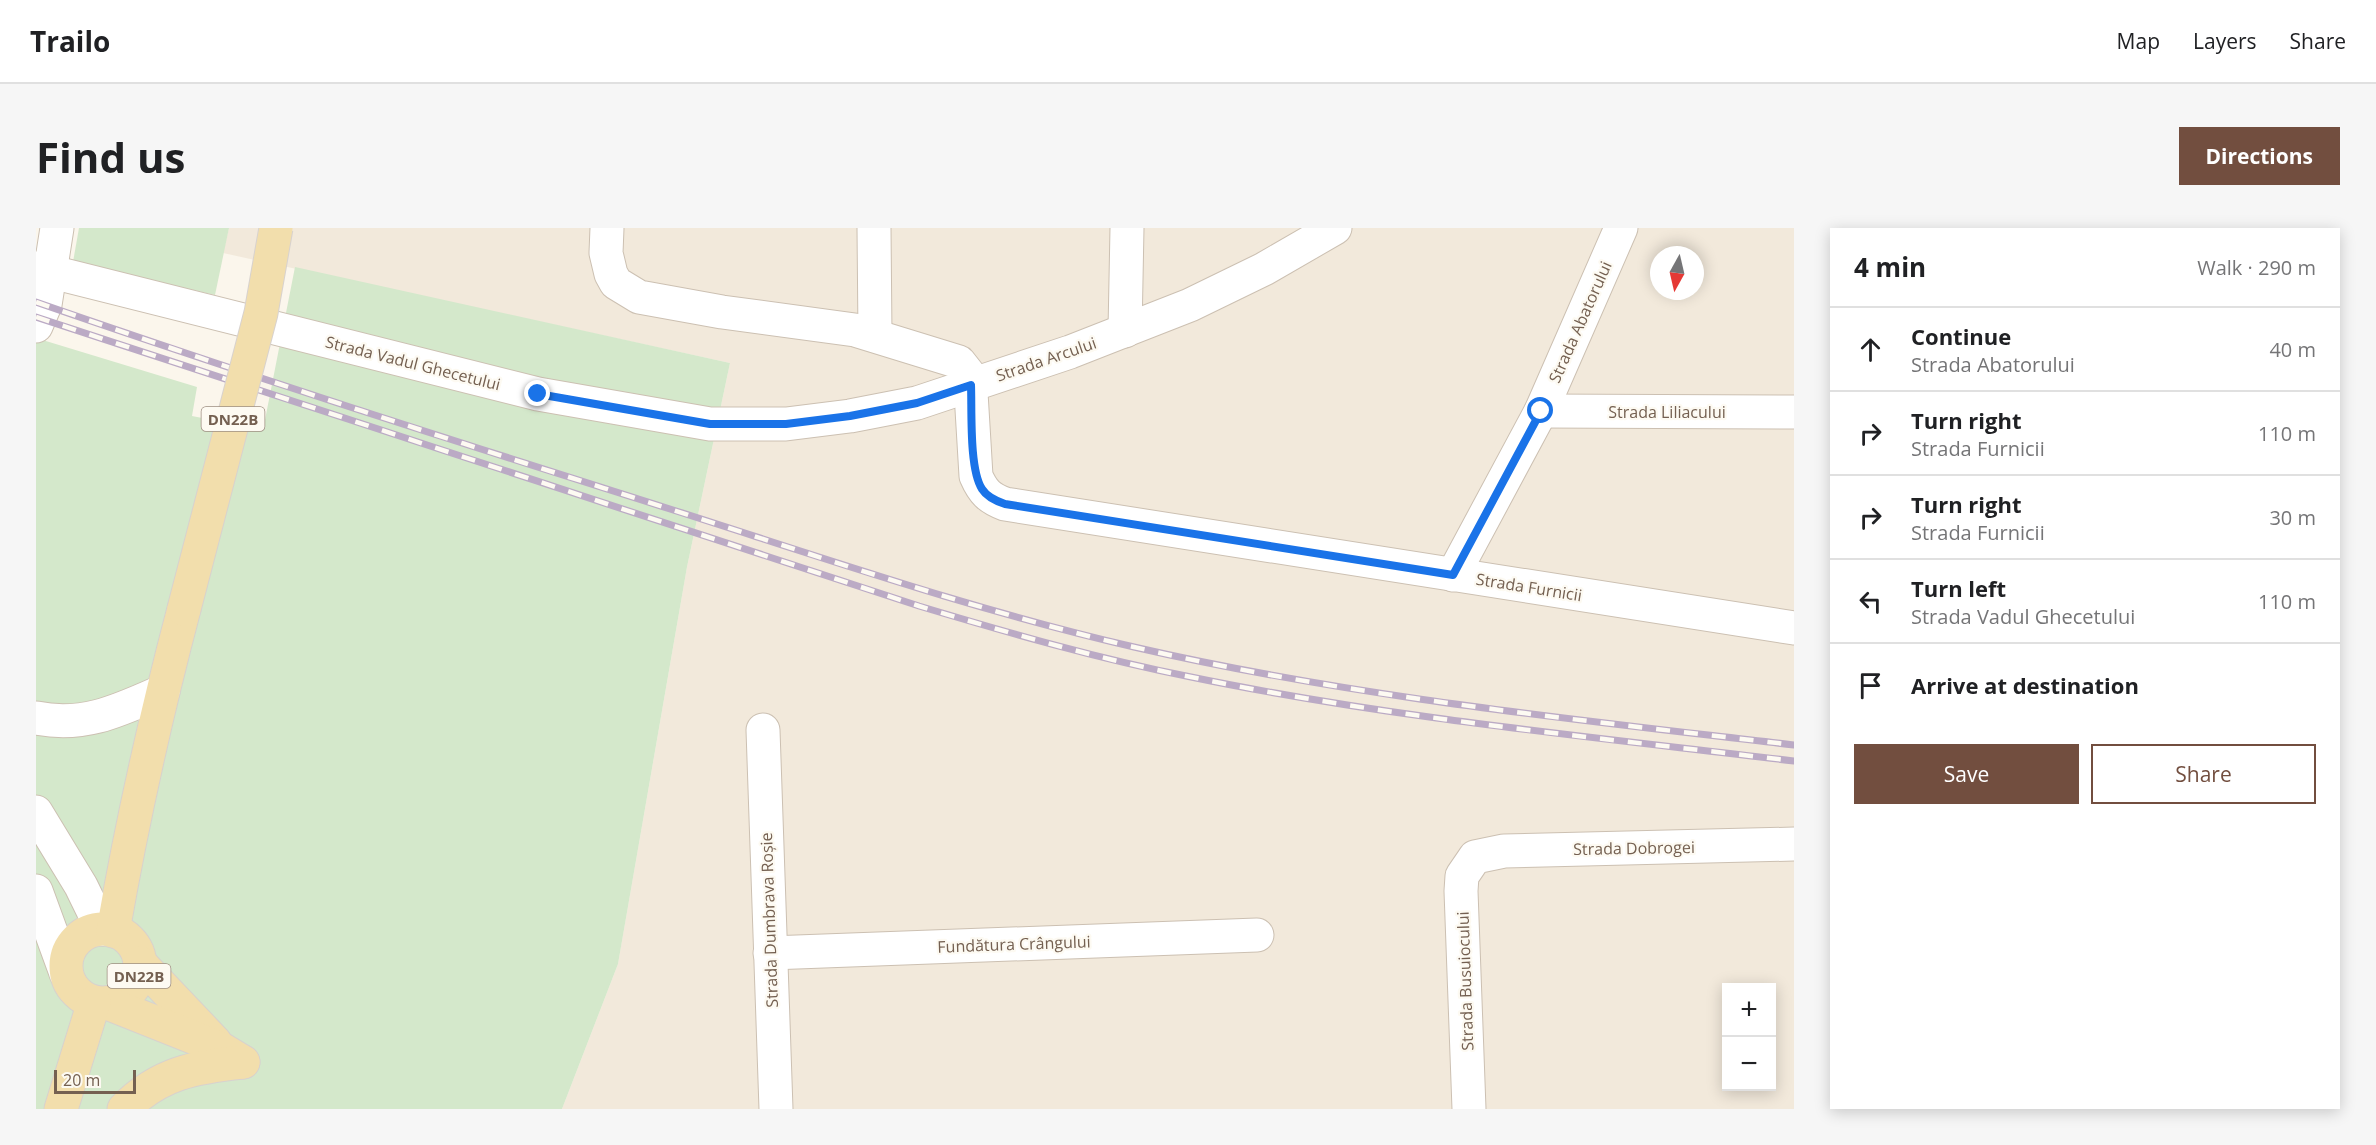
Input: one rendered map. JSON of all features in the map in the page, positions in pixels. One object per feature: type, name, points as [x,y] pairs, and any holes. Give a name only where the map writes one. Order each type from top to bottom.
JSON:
[{"type":"main road","name":"DN22B","points":[[66,973],[76,992],[101,1003],[121,999],[132,990],[139,978],[141,963],[132,943],[123,935],[107,930],[163,691],[261,313],[276,228]]},
{"type":"main road","points":[[66,973],[67,960],[75,943],[89,932],[107,930]]},
{"type":"main road","points":[[141,963],[232,1055]]},
{"type":"main road","name":"DN22B","points":[[61,1109],[101,1003]]},
{"type":"main road","points":[[101,1003],[232,1055]]},
{"type":"main road","points":[[124,1109],[144,1090],[169,1076],[232,1055]]},
{"type":"street","points":[[36,326],[45,305],[43,270],[57,228]]},
{"type":"street","points":[[607,228],[608,265],[616,283],[639,297],[658,302],[824,325],[875,335],[959,362],[966,368],[971,385]]},
{"type":"street","points":[[874,228],[875,335]]},
{"type":"street","points":[[1125,332],[1127,228]]},
{"type":"street","name":"Strada Arcului","points":[[971,385],[1125,332],[1190,305],[1264,269],[1335,228]]},
{"type":"street","name":"Strada Abatorului","points":[[1453,575],[1541,411],[1621,228]]},
{"type":"street","name":"Strada Vadul Ghecetului","points":[[43,270],[538,394],[710,424],[786,424],[850,416],[917,403],[971,385]]},
{"type":"street","name":"Strada Furnicii","points":[[971,385],[976,476],[982,490],[992,499],[1005,504],[1794,628]]},
{"type":"street","name":"Strada Liliacului","points":[[1541,411],[1794,412]]},
{"type":"street","points":[[36,718],[65,721],[89,720],[111,714],[163,691]]},
{"type":"street","name":"Strada Dumbrava Roșie","points":[[763,730],[776,1109]]},
{"type":"street","points":[[36,812],[107,930]]},
{"type":"street","name":"Strada Dobrogei","points":[[1475,857],[1504,851],[1794,844]]},
{"type":"street","name":"Strada Busuiocului","points":[[1469,1109],[1461,891],[1462,876],[1475,857]]},
{"type":"street","points":[[36,891],[66,973]]},
{"type":"street","name":"Fundătura Crângului","points":[[770,953],[1257,935]]},
{"type":"shaded area","points":[[229,228],[1794,228],[1794,1109],[562,1109],[618,964],[687,567],[730,363],[223,253]]},
{"type":"green space","points":[[79,228],[229,228],[215,295],[73,262]]},
{"type":"green space","points":[[295,267],[730,363],[687,567],[618,964],[562,1109],[36,1109],[36,338],[197,387],[192,416],[263,430]]},
{"type":"railway","points":[[36,302],[352,408],[843,565],[1075,633],[1216,664],[1380,693],[1545,716],[1794,745]]},
{"type":"railway","points":[[36,317],[919,606],[1088,654],[1191,677],[1341,704],[1492,725],[1794,761]]},
{"type":"route","points":[[538,394],[710,424],[786,424],[850,416],[917,403],[971,385],[976,476],[982,490],[992,499],[1005,504],[1453,575],[1541,411]]}]
